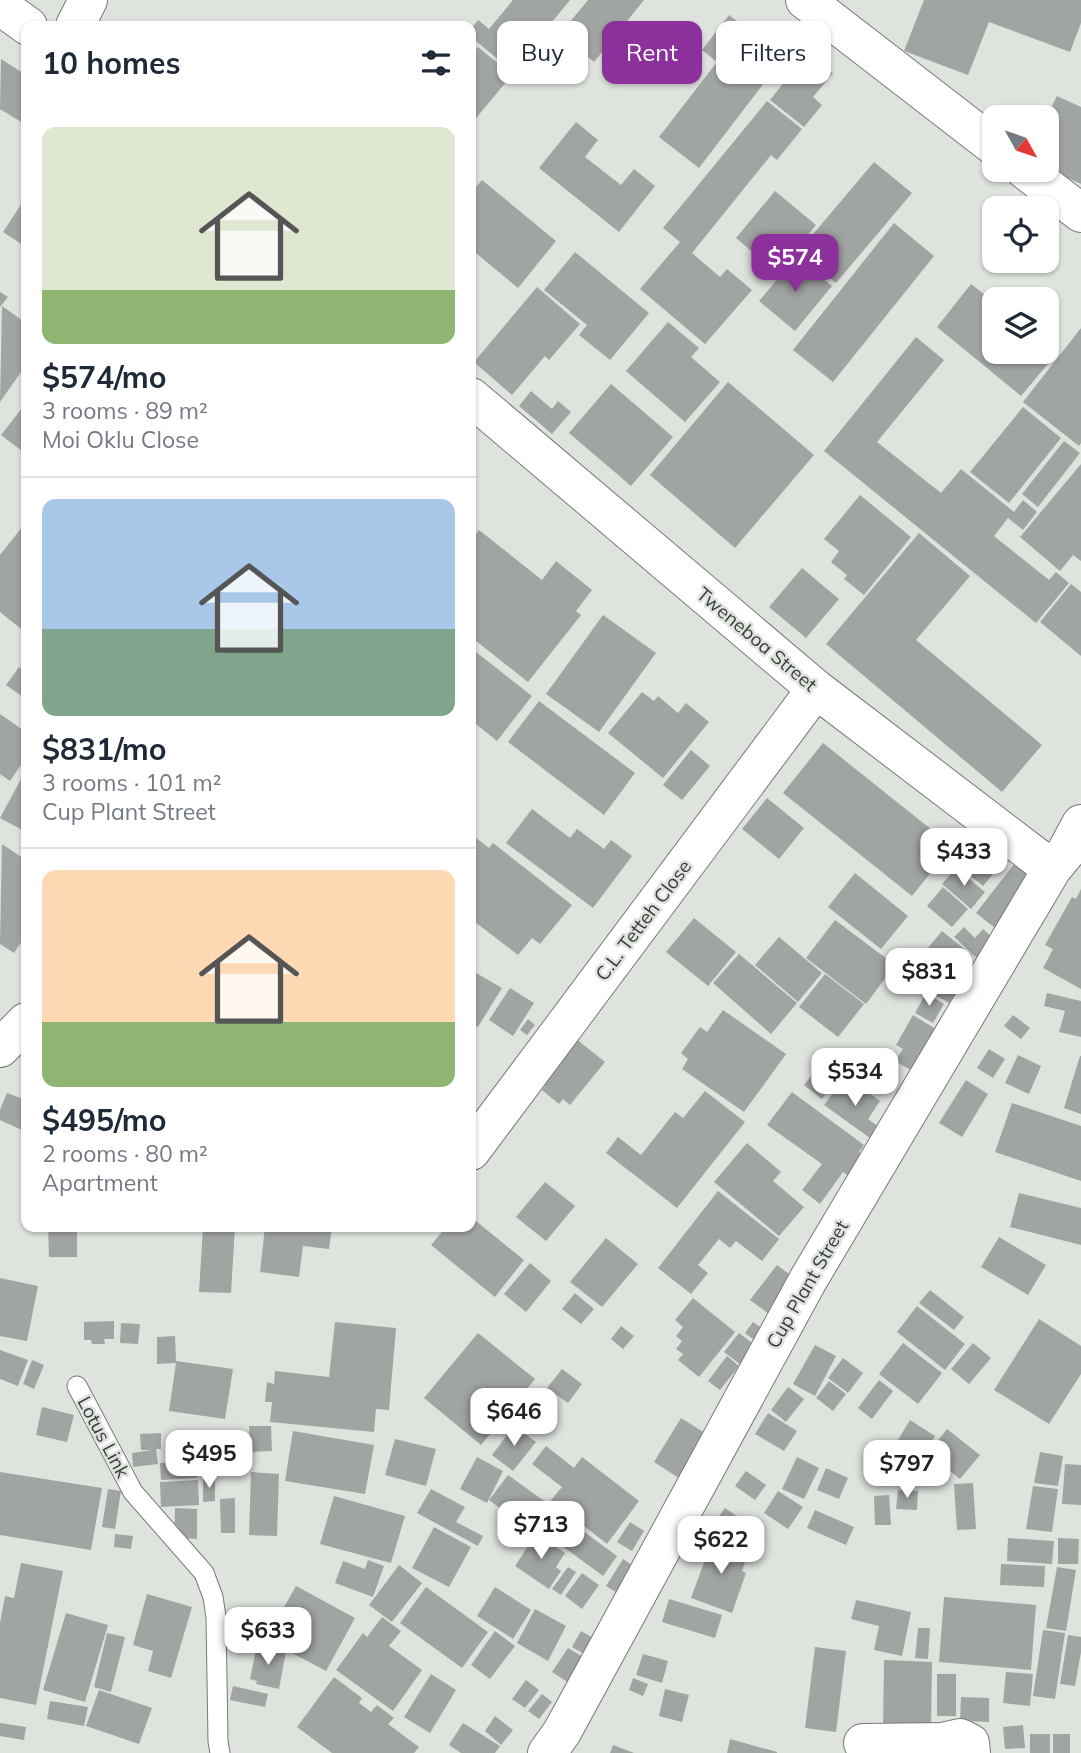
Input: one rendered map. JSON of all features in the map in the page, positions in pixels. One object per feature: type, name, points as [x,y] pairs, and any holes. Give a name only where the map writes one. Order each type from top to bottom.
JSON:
[{"type":"street","points":[[78,21],[88,0]]},
{"type":"street","points":[[805,0],[982,137]]},
{"type":"street","points":[[0,6],[21,21]]},
{"type":"street","points":[[1041,182],[1081,213]]},
{"type":"street","name":"Tweneboa Street","points":[[476,401],[816,689],[1070,850]]},
{"type":"street","name":"C.L. Tetteh Close","points":[[476,1144],[816,689]]},
{"type":"street","name":"Cup Plant Street","points":[[547,1753],[562,1732],[808,1280],[1070,850]]},
{"type":"street","points":[[0,1048],[21,1027]]},
{"type":"street","points":[[863,1742],[942,1742],[960,1738],[970,1743],[971,1753]]},
{"type":"lane","name":"Lotus Link","points":[[76,1386],[134,1492],[204,1573],[213,1597],[216,1617],[220,1753]]},
{"type":"building","points":[[513,0],[570,0],[553,21],[497,21],[497,59],[476,41],[478,20],[489,29]]},
{"type":"building","points":[[588,0],[644,0],[627,21],[602,21],[602,52],[594,62],[588,57],[588,21],[571,21]]},
{"type":"building","points":[[924,0],[1081,0],[1081,23],[1070,52],[989,22],[968,75],[904,51]]},
{"type":"building","points":[[729,15],[737,21],[724,21]]},
{"type":"building","points":[[716,32],[716,61],[702,50]]},
{"type":"building","points":[[478,47],[497,63],[497,84],[504,84],[476,118]]},
{"type":"building","points":[[1,59],[21,72],[21,122],[0,109]]},
{"type":"building","points":[[716,63],[716,84],[763,84],[699,168],[659,137]]},
{"type":"building","points":[[783,84],[824,84],[813,97],[822,105],[804,127],[770,100]]},
{"type":"building","points":[[1057,96],[1081,107],[1081,184],[1059,174],[1059,105],[1052,105]]},
{"type":"building","points":[[767,101],[802,129],[777,160],[771,155],[692,253],[720,277],[727,269],[752,290],[705,344],[640,289],[680,242],[663,228]]},
{"type":"building","points":[[576,122],[598,140],[585,157],[621,185],[634,169],[655,186],[619,232],[539,168]]},
{"type":"building","points":[[874,162],[912,193],[836,283],[798,252]]},
{"type":"building","points":[[482,180],[556,241],[518,288],[476,253],[476,187]]},
{"type":"building","points":[[775,191],[816,225],[776,272],[736,238]]},
{"type":"building","points":[[21,205],[21,244],[3,232]]},
{"type":"building","points":[[894,223],[934,256],[833,382],[793,350]]},
{"type":"building","points":[[575,252],[649,313],[610,360],[579,335],[587,325],[544,290]]},
{"type":"building","points":[[796,257],[832,286],[795,331],[759,301]]},
{"type":"building","points":[[971,284],[982,293],[982,364],[937,327]]},
{"type":"building","points":[[537,287],[580,324],[549,360],[545,356],[512,395],[476,364],[476,360]]},
{"type":"building","points":[[0,292],[8,297],[0,307]]},
{"type":"building","points":[[2,306],[21,319],[21,372],[0,402]]},
{"type":"building","points":[[668,322],[699,348],[691,357],[720,382],[685,422],[626,371]]},
{"type":"building","points":[[1081,328],[1079,446],[1023,402],[1053,364],[1059,364],[1059,356]]},
{"type":"building","points":[[916,337],[944,360],[877,442],[941,493],[961,469],[1014,512],[1023,500],[1037,512],[1023,530],[1008,518],[994,536],[1049,580],[1056,572],[1069,583],[1036,623],[824,451]]},
{"type":"building","points":[[982,364],[1048,364],[1021,396]]},
{"type":"building","points":[[728,382],[814,455],[735,548],[650,475]]},
{"type":"building","points":[[611,384],[673,437],[631,486],[569,433]]},
{"type":"building","points":[[531,391],[552,409],[558,401],[571,412],[552,434],[519,406]]},
{"type":"building","points":[[1023,407],[1061,438],[1009,503],[970,472]]},
{"type":"building","points":[[21,409],[21,450],[1,435]]},
{"type":"building","points":[[1064,441],[1080,453],[1038,507],[1022,494]]},
{"type":"building","points":[[1081,464],[1081,561],[1073,555],[1060,571],[1020,537]]},
{"type":"building","points":[[860,495],[911,537],[864,595],[844,579],[847,575],[831,562],[839,551],[824,539]]},
{"type":"building","points":[[21,528],[21,629],[0,612],[0,555]]},
{"type":"building","points":[[479,530],[542,580],[556,561],[592,590],[576,611],[581,615],[528,682],[476,641],[476,534]]},
{"type":"building","points":[[919,533],[970,576],[916,640],[1042,745],[1002,792],[826,644]]},
{"type":"building","points":[[802,568],[839,599],[806,638],[769,607]]},
{"type":"building","points":[[1071,584],[1081,592],[1081,656],[1040,622]]},
{"type":"building","points":[[603,615],[656,653],[599,732],[546,694]]},
{"type":"building","points":[[476,652],[532,696],[497,741],[476,724]]},
{"type":"building","points":[[19,667],[21,668],[21,696],[6,685]]},
{"type":"building","points":[[642,692],[654,701],[658,696],[678,713],[686,703],[709,722],[663,778],[608,733]]},
{"type":"building","points":[[539,701],[635,773],[604,815],[508,742]]},
{"type":"building","points":[[0,714],[21,729],[21,765],[10,781],[0,774]]},
{"type":"building","points":[[823,743],[952,846],[912,896],[783,793]]},
{"type":"building","points":[[691,750],[710,766],[682,800],[663,785]]},
{"type":"building","points":[[21,779],[21,829],[0,818]]},
{"type":"building","points":[[767,798],[804,828],[779,859],[742,829]]},
{"type":"building","points":[[532,809],[570,838],[577,829],[604,849],[611,840],[632,856],[593,908],[506,843]]},
{"type":"building","points":[[985,836],[1009,857],[996,873],[971,853]]},
{"type":"building","points":[[476,838],[489,848],[493,843],[572,905],[540,944],[532,938],[518,955],[476,923]]},
{"type":"building","points":[[2,844],[21,857],[21,942],[14,953],[0,944]]},
{"type":"building","points":[[972,857],[993,874],[983,886],[962,869]]},
{"type":"building","points":[[1018,859],[1037,874],[995,928],[976,913]]},
{"type":"building","points":[[956,868],[985,892],[971,909],[942,884]]},
{"type":"building","points":[[855,873],[908,916],[881,949],[828,907]]},
{"type":"building","points":[[943,887],[968,909],[952,927],[927,906]]},
{"type":"building","points":[[1081,889],[1081,989],[1043,968],[1053,949],[1045,945],[1072,897],[1076,899]]},
{"type":"building","points":[[694,918],[736,952],[708,986],[666,952]]},
{"type":"building","points":[[835,920],[895,965],[866,1004],[806,958]]},
{"type":"building","points":[[964,927],[975,938],[983,929],[994,939],[977,958],[954,937]]},
{"type":"building","points":[[942,931],[972,955],[956,974],[927,949]]},
{"type":"building","points":[[779,937],[822,973],[798,1002],[755,965]]},
{"type":"building","points":[[924,951],[941,966],[920,991],[912,985],[920,976],[910,968]]},
{"type":"building","points":[[739,954],[797,1003],[771,1034],[713,983]]},
{"type":"building","points":[[941,969],[962,982],[949,1003],[928,991]]},
{"type":"building","points":[[476,973],[502,988],[478,1027],[476,1026]]},
{"type":"building","points":[[825,974],[864,1004],[838,1037],[799,1007]]},
{"type":"building","points":[[510,988],[534,1003],[513,1036],[489,1020]]},
{"type":"building","points":[[926,993],[944,1004],[933,1023],[915,1013]]},
{"type":"building","points":[[1047,993],[1081,1001],[1081,1037],[1059,1032],[1065,1011],[1044,1006]]},
{"type":"building","points":[[723,1010],[786,1054],[744,1112],[682,1069],[688,1059],[681,1053],[700,1027],[707,1032]]},
{"type":"building","points":[[913,1015],[939,1031],[914,1072],[895,1061],[903,1049],[896,1045]]},
{"type":"building","points":[[1013,1015],[1030,1028],[1021,1039],[1004,1026]]},
{"type":"building","points":[[528,1019],[535,1025],[527,1035],[520,1030]]},
{"type":"building","points":[[575,1038],[605,1062],[570,1105],[563,1099],[559,1104],[542,1090],[545,1086],[539,1082]]},
{"type":"building","points":[[989,1049],[1005,1059],[993,1078],[977,1068]]},
{"type":"building","points":[[1018,1055],[1041,1066],[1029,1094],[1005,1083]]},
{"type":"building","points":[[1081,1056],[1081,1114],[1064,1108]]},
{"type":"building","points":[[820,1065],[837,1078],[822,1099],[804,1085]]},
{"type":"building","points":[[843,1080],[859,1092],[862,1088],[880,1101],[868,1119],[882,1129],[874,1141],[824,1105]]},
{"type":"building","points":[[966,1080],[988,1094],[962,1137],[939,1123]]},
{"type":"building","points":[[705,1091],[745,1122],[677,1208],[606,1153],[618,1137],[641,1155],[675,1112],[683,1118]]},
{"type":"building","points":[[792,1092],[864,1145],[859,1152],[866,1157],[851,1178],[843,1172],[820,1204],[802,1190],[822,1164],[767,1125]]},
{"type":"building","points":[[7,1093],[21,1098],[21,1130],[0,1120],[0,1110]]},
{"type":"building","points":[[1012,1103],[1081,1126],[1081,1181],[995,1152]]},
{"type":"building","points":[[747,1143],[781,1172],[773,1181],[804,1207],[779,1236],[714,1182]]},
{"type":"building","points":[[545,1182],[575,1206],[546,1241],[516,1217]]},
{"type":"building","points":[[718,1191],[779,1239],[762,1261],[736,1241],[730,1248],[719,1239],[698,1265],[708,1273],[691,1294],[658,1268]]},
{"type":"building","points":[[1019,1193],[1081,1208],[1081,1245],[1010,1227]]},
{"type":"building","points":[[476,1221],[524,1260],[495,1297],[431,1245],[442,1232],[476,1232]]},
{"type":"building","points":[[48,1232],[77,1232],[77,1257],[49,1257]]},
{"type":"building","points":[[203,1232],[235,1232],[231,1293],[199,1292]]},
{"type":"building","points":[[264,1232],[331,1232],[329,1249],[303,1246],[299,1277],[260,1272]]},
{"type":"building","points":[[999,1237],[1046,1265],[1028,1295],[981,1267]]},
{"type":"building","points":[[606,1238],[638,1264],[602,1307],[570,1282]]},
{"type":"building","points":[[530,1263],[551,1281],[526,1312],[504,1294]]},
{"type":"building","points":[[777,1265],[800,1282],[773,1317],[750,1300]]},
{"type":"building","points":[[0,1278],[38,1286],[27,1341],[0,1336]]},
{"type":"building","points":[[930,1290],[964,1317],[954,1330],[919,1303]]},
{"type":"building","points":[[575,1293],[594,1309],[581,1324],[562,1309]]},
{"type":"building","points":[[693,1298],[735,1332],[699,1377],[678,1360],[683,1354],[676,1349],[682,1341],[676,1336],[683,1327],[675,1320]]},
{"type":"building","points":[[917,1306],[965,1344],[945,1370],[897,1332]]},
{"type":"building","points":[[1039,1319],[1081,1346],[1081,1374],[1049,1424],[994,1390]]},
{"type":"building","points":[[114,1321],[114,1339],[104,1339],[105,1344],[92,1344],[91,1340],[84,1340],[84,1322]]},
{"type":"building","points":[[335,1322],[396,1328],[389,1410],[376,1409],[374,1432],[270,1422],[272,1402],[265,1402],[267,1382],[274,1384],[275,1371],[329,1377]]},
{"type":"building","points":[[753,1322],[762,1328],[754,1340],[745,1333]]},
{"type":"building","points":[[121,1323],[140,1324],[138,1344],[120,1343]]},
{"type":"building","points":[[621,1326],[634,1336],[623,1349],[611,1339]]},
{"type":"building","points":[[478,1333],[535,1379],[481,1445],[424,1398]]},
{"type":"building","points":[[739,1333],[756,1346],[741,1365],[724,1352]]},
{"type":"building","points":[[175,1336],[176,1361],[233,1369],[225,1419],[169,1411],[176,1363],[157,1364],[157,1337]]},
{"type":"building","points":[[903,1343],[942,1373],[918,1404],[879,1374]]},
{"type":"building","points":[[973,1343],[991,1358],[969,1384],[951,1369]]},
{"type":"building","points":[[815,1345],[836,1356],[815,1396],[793,1384]]},
{"type":"building","points":[[0,1350],[28,1360],[18,1386],[0,1379]]},
{"type":"building","points":[[727,1356],[739,1366],[720,1390],[708,1381]]},
{"type":"building","points":[[843,1358],[863,1373],[848,1393],[828,1378]]},
{"type":"building","points":[[32,1360],[44,1365],[34,1389],[23,1384]]},
{"type":"building","points":[[562,1369],[582,1384],[568,1403],[547,1388]]},
{"type":"building","points":[[879,1380],[893,1391],[872,1419],[858,1408]]},
{"type":"building","points":[[829,1381],[846,1394],[833,1411],[816,1398]]},
{"type":"building","points":[[788,1387],[804,1399],[786,1422],[771,1410]]},
{"type":"building","points":[[42,1407],[74,1415],[67,1442],[36,1435]]},
{"type":"building","points":[[768,1413],[797,1431],[784,1451],[755,1434]]},
{"type":"building","points":[[681,1418],[713,1438],[685,1482],[654,1462]]},
{"type":"building","points":[[910,1420],[935,1436],[913,1470],[889,1455]]},
{"type":"building","points":[[249,1426],[271,1426],[272,1451],[250,1452]]},
{"type":"building","points":[[514,1426],[536,1442],[513,1471],[492,1455]]},
{"type":"building","points":[[947,1429],[980,1455],[960,1479],[928,1453]]},
{"type":"building","points":[[212,1430],[240,1432],[237,1454],[210,1451]]},
{"type":"building","points":[[293,1431],[374,1445],[365,1494],[285,1481]]},
{"type":"building","points":[[161,1433],[161,1449],[156,1449],[158,1464],[133,1467],[132,1453],[152,1450],[141,1450],[140,1434]]},
{"type":"building","points":[[395,1439],[436,1449],[426,1486],[385,1475]]},
{"type":"building","points":[[546,1446],[574,1468],[582,1457],[639,1501],[607,1544],[551,1500],[562,1487],[532,1464]]},
{"type":"building","points":[[1040,1452],[1063,1456],[1058,1486],[1034,1483]]},
{"type":"building","points":[[477,1457],[503,1471],[487,1503],[460,1489]]},
{"type":"building","points":[[797,1457],[819,1468],[804,1499],[782,1489]]},
{"type":"building","points":[[197,1461],[197,1478],[161,1480],[160,1463]]},
{"type":"building","points":[[1065,1464],[1081,1465],[1081,1505],[1062,1504]]},
{"type":"building","points":[[826,1468],[848,1478],[839,1499],[817,1490]]},
{"type":"building","points":[[746,1471],[766,1485],[755,1500],[735,1486]]},
{"type":"building","points":[[0,1472],[102,1488],[91,1550],[0,1535]]},
{"type":"building","points":[[251,1472],[279,1474],[277,1536],[249,1535]]},
{"type":"building","points":[[508,1475],[551,1506],[532,1532],[489,1500]]},
{"type":"building","points":[[215,1478],[215,1501],[203,1502],[203,1479]]},
{"type":"building","points":[[198,1480],[199,1505],[161,1507],[160,1482]]},
{"type":"building","points":[[973,1483],[976,1529],[957,1530],[954,1484]]},
{"type":"building","points":[[1033,1486],[1058,1489],[1052,1532],[1026,1529]]},
{"type":"building","points":[[108,1489],[121,1491],[115,1529],[102,1527]]},
{"type":"building","points":[[431,1489],[465,1507],[456,1522],[483,1536],[478,1546],[417,1513]]},
{"type":"building","points":[[898,1490],[918,1491],[917,1510],[896,1509]]},
{"type":"building","points":[[778,1491],[803,1507],[788,1529],[764,1513]]},
{"type":"building","points":[[889,1495],[891,1525],[875,1525],[874,1496]]},
{"type":"building","points":[[334,1496],[405,1516],[391,1563],[320,1544]]},
{"type":"building","points":[[235,1498],[235,1533],[221,1533],[220,1499]]},
{"type":"building","points":[[175,1508],[197,1509],[197,1539],[174,1538]]},
{"type":"building","points":[[725,1508],[741,1519],[729,1537],[712,1526]]},
{"type":"building","points":[[815,1510],[854,1527],[846,1545],[807,1528]]},
{"type":"building","points":[[630,1522],[644,1531],[632,1551],[617,1542]]},
{"type":"building","points":[[572,1523],[617,1556],[603,1576],[557,1542]]},
{"type":"building","points":[[434,1527],[471,1547],[449,1587],[412,1568]]},
{"type":"building","points":[[115,1534],[133,1536],[131,1549],[114,1547]]},
{"type":"building","points":[[536,1534],[565,1553],[556,1567],[561,1571],[549,1589],[515,1566]]},
{"type":"building","points":[[713,1538],[749,1550],[742,1571],[746,1573],[732,1613],[691,1598]]},
{"type":"building","points":[[1008,1538],[1054,1541],[1052,1564],[1007,1561]]},
{"type":"building","points":[[1058,1538],[1079,1539],[1078,1564],[1058,1564]]},
{"type":"building","points":[[623,1559],[638,1569],[621,1595],[606,1586]]},
{"type":"building","points":[[368,1560],[384,1566],[373,1597],[335,1583],[343,1561],[365,1569]]},
{"type":"building","points":[[21,1563],[63,1571],[36,1705],[0,1698],[0,1623],[5,1596],[14,1598]]},
{"type":"building","points":[[1001,1564],[1045,1566],[1044,1587],[1000,1585]]},
{"type":"building","points":[[399,1565],[422,1583],[392,1622],[369,1605]]},
{"type":"building","points":[[568,1567],[576,1572],[561,1595],[552,1589]]},
{"type":"building","points":[[1057,1567],[1076,1570],[1066,1631],[1046,1628]]},
{"type":"building","points":[[582,1573],[599,1585],[582,1609],[565,1596]]},
{"type":"building","points":[[296,1586],[355,1618],[326,1671],[266,1639]]},
{"type":"building","points":[[426,1587],[488,1632],[462,1668],[400,1623]]},
{"type":"building","points":[[495,1587],[531,1610],[513,1639],[477,1616]]},
{"type":"building","points":[[147,1594],[192,1607],[171,1678],[148,1671],[153,1651],[133,1645]]},
{"type":"building","points":[[944,1597],[1036,1605],[1031,1670],[939,1662]]},
{"type":"building","points":[[669,1599],[722,1615],[715,1638],[662,1622]]},
{"type":"building","points":[[856,1600],[911,1612],[902,1656],[874,1650],[879,1626],[851,1619]]},
{"type":"building","points":[[535,1609],[566,1626],[548,1661],[517,1643]]},
{"type":"building","points":[[66,1613],[108,1625],[85,1702],[43,1690]]},
{"type":"building","points":[[382,1617],[401,1631],[389,1646],[422,1670],[393,1711],[336,1670],[363,1633],[367,1637]]},
{"type":"building","points":[[918,1628],[930,1628],[928,1659],[915,1658]]},
{"type":"building","points":[[1043,1630],[1065,1633],[1055,1699],[1033,1696]]},
{"type":"building","points":[[495,1631],[515,1646],[490,1679],[471,1665]]},
{"type":"building","points":[[581,1631],[595,1639],[586,1655],[572,1647]]},
{"type":"building","points":[[107,1633],[125,1637],[111,1692],[94,1687]]},
{"type":"building","points":[[1068,1635],[1081,1637],[1075,1686],[1060,1684]]},
{"type":"building","points":[[257,1645],[286,1651],[279,1689],[256,1684],[257,1681],[250,1679]]},
{"type":"building","points":[[815,1647],[846,1651],[836,1732],[805,1728]]},
{"type":"building","points":[[568,1648],[588,1660],[572,1685],[552,1672]]},
{"type":"building","points":[[643,1654],[668,1661],[662,1683],[636,1675]]},
{"type":"building","points":[[884,1660],[932,1662],[931,1733],[883,1732]]},
{"type":"building","points":[[1006,1672],[1033,1674],[1030,1706],[1003,1703]]},
{"type":"building","points":[[431,1674],[456,1690],[430,1733],[404,1717]]},
{"type":"building","points":[[937,1674],[956,1674],[956,1716],[937,1716]]},
{"type":"building","points":[[334,1677],[362,1698],[359,1703],[371,1712],[377,1705],[394,1718],[388,1724],[419,1747],[414,1753],[332,1753],[297,1727]]},
{"type":"building","points":[[633,1678],[648,1684],[643,1696],[629,1690]]},
{"type":"building","points":[[526,1680],[539,1690],[525,1708],[512,1699]]},
{"type":"building","points":[[233,1686],[268,1694],[265,1707],[230,1700]]},
{"type":"building","points":[[665,1689],[689,1695],[682,1722],[659,1716]]},
{"type":"building","points":[[99,1690],[152,1708],[139,1744],[86,1726]]},
{"type":"building","points":[[542,1694],[552,1702],[539,1719],[528,1711]]},
{"type":"building","points":[[961,1697],[989,1698],[989,1722],[960,1721]]},
{"type":"building","points":[[50,1701],[88,1707],[84,1726],[47,1719]]},
{"type":"building","points":[[495,1716],[513,1730],[501,1745],[485,1731]]},
{"type":"building","points":[[0,1723],[26,1727],[24,1740],[0,1736]]},
{"type":"building","points":[[463,1723],[500,1746],[495,1753],[461,1753],[449,1745]]},
{"type":"building","points":[[1023,1725],[1025,1748],[1005,1749],[1003,1727]]},
{"type":"building","points":[[1030,1734],[1050,1734],[1050,1753],[1030,1753]]},
{"type":"building","points":[[1053,1734],[1070,1734],[1070,1753],[1053,1753]]},
{"type":"building","points":[[730,1739],[777,1752],[777,1753],[727,1753]]},
{"type":"building","points":[[613,1745],[634,1753],[610,1753]]}]
